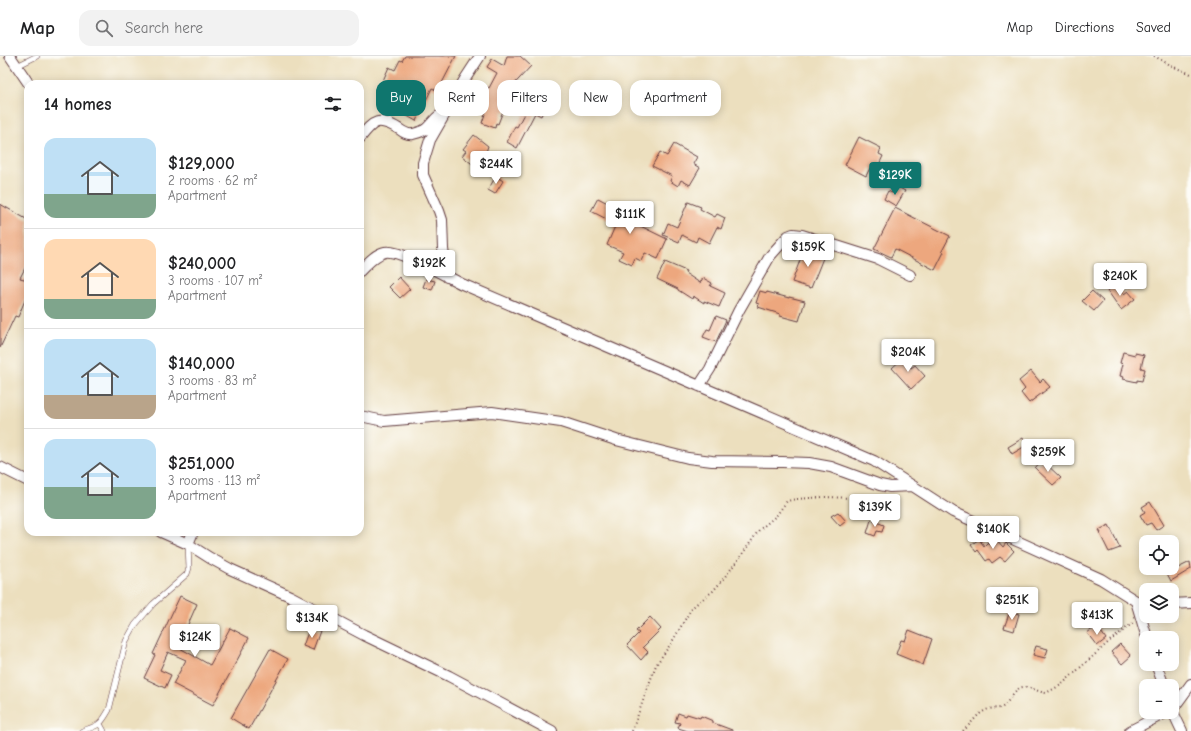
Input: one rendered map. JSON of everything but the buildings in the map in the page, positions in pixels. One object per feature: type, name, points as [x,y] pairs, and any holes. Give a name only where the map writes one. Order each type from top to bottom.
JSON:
[{"type":"street","points":[[10,56],[26,80]]},
{"type":"street","points":[[464,80],[480,56]]},
{"type":"street","points":[[364,133],[373,123],[379,122],[412,134],[425,129],[437,116]]},
{"type":"street","points":[[444,116],[430,140],[425,153],[422,171],[442,220],[443,249],[447,277]]},
{"type":"street","points":[[700,386],[739,310],[765,264],[776,248],[788,236],[793,234],[802,235],[864,254],[878,259],[910,275]]},
{"type":"street","points":[[364,267],[376,256],[384,252],[390,252],[406,257],[516,308],[874,461],[953,512],[1101,579],[1139,602]]},
{"type":"street","points":[[364,417],[384,421],[492,412],[561,422],[616,440],[695,460],[809,463],[831,467],[880,485],[890,487],[913,486]]},
{"type":"street","points":[[0,467],[24,480]]},
{"type":"street","points":[[171,536],[188,544],[230,569],[290,596],[364,635],[449,676],[552,731]]},
{"type":"street","points":[[188,544],[191,536]]},
{"type":"street","points":[[1179,604],[1191,603]]},
{"type":"street","points":[[1179,700],[1191,684]]},
{"type":"street","points":[[1130,731],[1153,719]]},
{"type":"street","points":[[1176,719],[1182,731]]},
{"type":"lane","points":[[17,66],[37,56]]},
{"type":"lane","points":[[82,731],[100,724],[109,710],[126,641],[130,632],[153,604],[187,574],[189,568],[188,544]]},
{"type":"lane","points":[[100,724],[104,731]]},
{"type":"path","points":[[1154,56],[1191,74]]},
{"type":"path","points":[[632,731],[653,671],[690,611],[695,605],[713,591],[741,556],[759,530],[776,516],[787,501],[796,499],[823,498],[896,498]]},
{"type":"path","points":[[963,731],[978,715],[986,710],[1004,706],[1014,693],[1021,688],[1028,687],[1046,692],[1061,685],[1111,640],[1139,619]]}]
